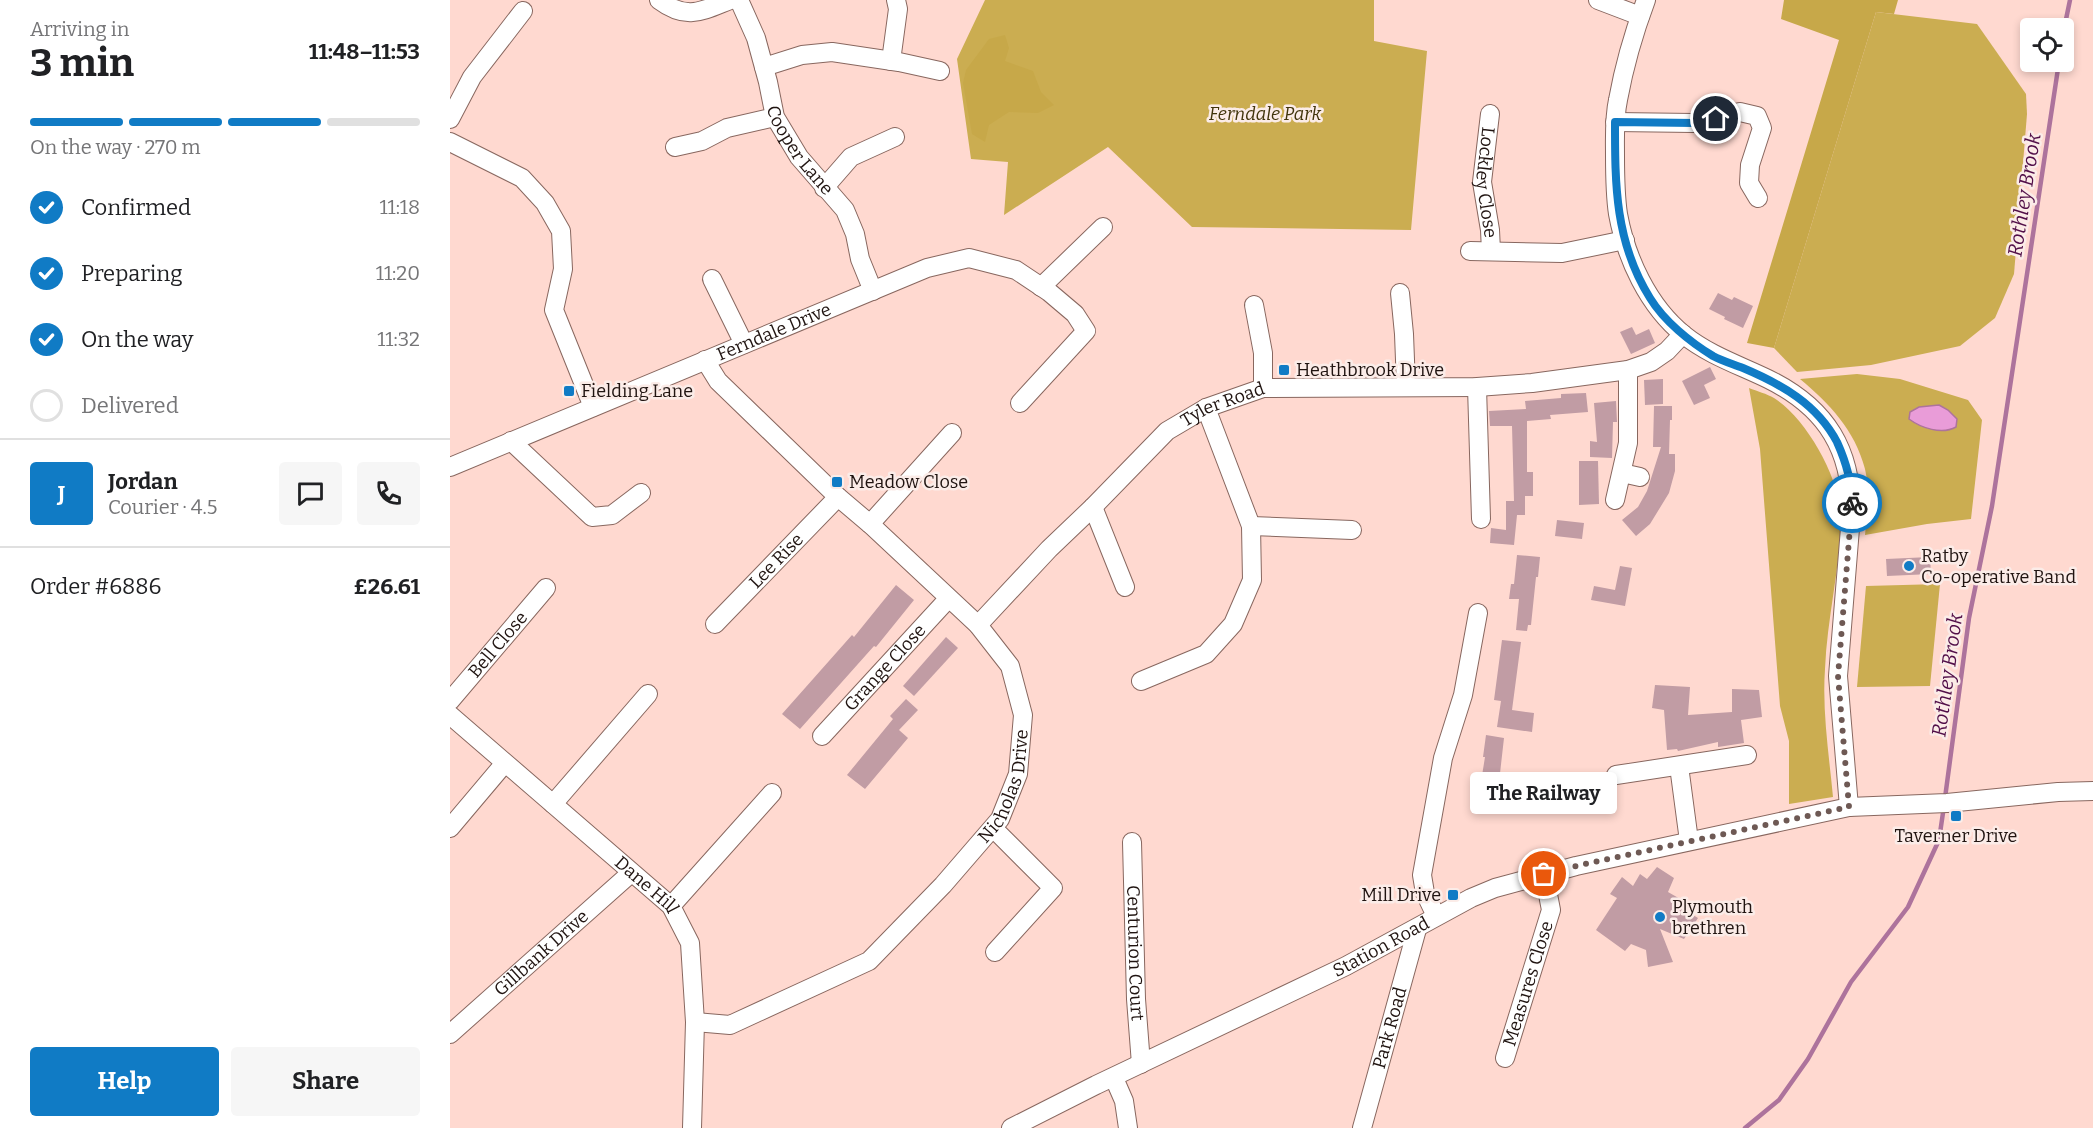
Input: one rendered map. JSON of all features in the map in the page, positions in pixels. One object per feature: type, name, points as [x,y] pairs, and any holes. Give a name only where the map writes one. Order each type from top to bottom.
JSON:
[{"type":"street","points":[[659,0],[681,13],[692,14],[730,0]]},
{"type":"street","name":"Cooper Lane","points":[[739,0],[756,38],[775,117],[799,157],[845,210],[855,234],[860,260],[873,291]]},
{"type":"street","points":[[891,61],[898,9],[896,0]]},
{"type":"street","points":[[1598,0],[1643,8],[1618,101],[1615,122],[1615,182],[1618,214],[1625,240],[1650,298],[1664,316],[1683,334],[1714,356],[1766,378],[1799,398],[1818,414],[1832,432],[1849,473],[1852,506],[1838,676],[1849,807]]},
{"type":"street","points":[[450,119],[472,77],[523,10]]},
{"type":"street","points":[[764,67],[802,55],[832,52],[940,71]]},
{"type":"street","points":[[1615,122],[1694,123],[1740,112],[1757,116],[1762,128],[1750,165],[1749,183],[1758,198]]},
{"type":"street","name":"Lockley Close","points":[[1490,114],[1482,182],[1491,251]]},
{"type":"street","points":[[675,147],[702,141],[727,128],[775,117]]},
{"type":"street","points":[[824,188],[851,157],[895,137]]},
{"type":"street","points":[[450,142],[522,178],[545,203],[561,231],[563,269],[554,310],[593,407]]},
{"type":"street","points":[[1041,287],[1103,227]]},
{"type":"street","name":"Lockley Close","points":[[1470,251],[1562,252],[1625,240]]},
{"type":"street","name":"Ferndale Drive","points":[[450,467],[927,268],[969,258],[1016,270],[1076,314],[1086,331],[1020,404]]},
{"type":"street","points":[[712,279],[744,344]]},
{"type":"street","points":[[1400,293],[1406,386]]},
{"type":"street","points":[[1254,305],[1263,353],[1263,388]]},
{"type":"street","name":"Tyler Road","points":[[978,625],[1049,549],[1167,431],[1206,408],[1263,388],[1477,387],[1532,383],[1628,370],[1651,363],[1667,351],[1683,334]]},
{"type":"street","name":"Nicholas Drive","points":[[695,1022],[730,1025],[869,961],[994,829],[1018,774],[1023,716],[1010,666],[978,625],[838,497],[718,381],[705,360]]},
{"type":"street","points":[[1615,500],[1628,443],[1628,370]]},
{"type":"street","points":[[1477,387],[1481,519]]},
{"type":"street","points":[[1141,681],[1206,654],[1233,624],[1252,580],[1251,526],[1206,408]]},
{"type":"street","points":[[870,524],[952,433]]},
{"type":"street","points":[[511,441],[592,517],[612,515],[641,493]]},
{"type":"street","points":[[1622,473],[1640,477]]},
{"type":"street","name":"Lee Rise","points":[[715,624],[838,497]]},
{"type":"street","points":[[1093,507],[1125,587]]},
{"type":"street","points":[[1251,526],[1352,530]]},
{"type":"street","name":"Bell Close","points":[[450,701],[546,588]]},
{"type":"street","name":"Grange Close","points":[[822,736],[948,599]]},
{"type":"street","points":[[1436,916],[1425,893],[1422,875],[1443,758],[1463,695],[1478,613]]},
{"type":"street","points":[[553,804],[648,694]]},
{"type":"street","name":"Dane Hill","points":[[450,716],[671,906],[690,943],[695,1022],[692,1128]]},
{"type":"street","points":[[1616,775],[1747,755]]},
{"type":"street","points":[[450,828],[504,764]]},
{"type":"street","points":[[1679,766],[1689,841]]},
{"type":"street","name":"Station Road","points":[[1011,1128],[1337,971],[1436,916],[1487,891],[1544,874],[1849,807],[1947,803],[2058,792],[2093,791]]},
{"type":"street","points":[[671,906],[772,793]]},
{"type":"street","points":[[994,829],[1053,888],[995,952]]},
{"type":"street","name":"Centurion Court","points":[[1132,842],[1136,999],[1141,1064]]},
{"type":"street","name":"Gillbank Drive","points":[[450,1034],[631,873]]},
{"type":"street","name":"Measures Close","points":[[1505,1058],[1551,910],[1544,874]]},
{"type":"street","name":"Park Road","points":[[1362,1128],[1417,928]]},
{"type":"street","points":[[1114,1078],[1124,1101],[1128,1128]]},
{"type":"green space","name":"Ferndale Park","points":[[985,0],[1374,0],[1374,41],[1427,51],[1411,230],[1192,227],[1108,147],[1004,215],[1008,162],[971,159],[957,59]]},
{"type":"green space","points":[[1876,12],[1977,24],[2026,94],[2027,114],[2014,274],[1995,318],[1960,346],[1871,365],[1797,372],[1774,348]]},
{"type":"green space","points":[[1857,374],[1900,379],[1968,400],[1982,420],[1971,519],[1865,535],[1868,502],[1865,469],[1861,455],[1840,418],[1800,379]]},
{"type":"green space","points":[[1749,388],[1774,398],[1798,420],[1810,435],[1829,469],[1841,519],[1824,685],[1826,733],[1833,797],[1789,804],[1789,741],[1780,706],[1760,449]]},
{"type":"green space","points":[[1940,584],[1930,686],[1857,687],[1866,586]]},
{"type":"shaded area","points":[[1784,0],[1898,0],[1894,14],[1876,12],[1774,348],[1747,343],[1839,40],[1781,19]]},
{"type":"shaded area","points":[[1005,35],[1009,48],[1005,61],[1033,71],[1041,92],[1054,105],[1038,113],[1009,112],[989,125],[985,142],[972,134],[963,83],[966,70],[989,39]]},
{"type":"shaded area","points":[[1939,405],[1957,419],[1956,427],[1944,430],[1932,429],[1909,419],[1910,412],[1919,407]]},
{"type":"building","points":[[1718,293],[1732,300],[1734,297],[1753,306],[1743,328],[1709,309]]},
{"type":"building","points":[[1632,327],[1636,335],[1649,329],[1655,343],[1631,354],[1620,332]]},
{"type":"building","points":[[1710,367],[1716,379],[1704,385],[1710,398],[1694,405],[1682,381]]},
{"type":"building","points":[[1663,379],[1663,404],[1645,405],[1644,380]]},
{"type":"building","points":[[1586,393],[1588,412],[1550,415],[1551,419],[1527,421],[1527,472],[1533,472],[1533,496],[1525,496],[1525,515],[1517,515],[1514,545],[1490,543],[1491,528],[1506,530],[1506,501],[1514,501],[1512,426],[1490,426],[1489,411],[1526,409],[1525,401],[1561,398],[1561,394]]},
{"type":"building","points":[[1616,401],[1617,422],[1613,422],[1612,458],[1590,457],[1590,441],[1597,442],[1594,403]]},
{"type":"building","points":[[1654,406],[1672,406],[1669,454],[1675,454],[1675,471],[1669,493],[1650,524],[1636,536],[1622,520],[1638,507],[1647,491],[1661,447],[1653,447]]},
{"type":"building","points":[[1579,461],[1598,461],[1599,504],[1579,505]]},
{"type":"building","points":[[1557,520],[1584,523],[1582,539],[1555,536]]},
{"type":"building","points":[[1517,555],[1540,557],[1531,625],[1528,625],[1527,631],[1516,630],[1519,599],[1509,599],[1511,584],[1514,584]]},
{"type":"building","name":"Ratby Co-operative Band","points":[[1930,557],[1931,574],[1887,576],[1886,559]]},
{"type":"building","points":[[1620,566],[1632,568],[1625,606],[1591,600],[1594,586],[1615,590]]},
{"type":"building","points":[[896,585],[914,600],[876,647],[874,646],[800,729],[782,714],[852,635],[854,637]]},
{"type":"building","points":[[946,637],[958,648],[914,696],[903,686]]},
{"type":"building","points":[[1502,640],[1521,642],[1512,710],[1534,713],[1532,732],[1497,727],[1501,701],[1494,700]]},
{"type":"building","points":[[1655,685],[1690,687],[1688,715],[1732,712],[1732,689],[1759,690],[1762,717],[1741,720],[1744,743],[1718,747],[1718,742],[1678,751],[1677,749],[1667,750],[1664,710],[1652,708]]},
{"type":"building","points":[[906,699],[918,710],[899,730],[908,738],[865,789],[847,775],[893,719],[890,716]]},
{"type":"building","points":[[1486,735],[1504,738],[1498,791],[1480,788]]},
{"type":"building","name":"Plymouth brethren","points":[[1657,867],[1674,878],[1668,892],[1682,900],[1678,906],[1698,918],[1684,939],[1660,929],[1673,962],[1648,967],[1646,950],[1631,944],[1625,951],[1596,930],[1617,898],[1610,894],[1622,877],[1633,886],[1640,874],[1647,879]]},
{"type":"waterway","name":"Rothley Brook","points":[[2066,18],[2070,0]]},
{"type":"waterway","name":"Rothley Brook","points":[[1945,798],[1969,618],[1992,506],[2057,72]]},
{"type":"waterway","name":"Rothley Brook","points":[[1745,1128],[1779,1100],[1808,1059],[1851,982],[1908,907],[1939,840],[1944,806]]},
{"type":"way so far","points":[[1544,874],[1849,807],[1838,676],[1852,503]]},
{"type":"place","name":"Heathbrook Drive","points":[[1284,370]]},
{"type":"place","name":"Fielding Lane","points":[[569,391]]},
{"type":"place","name":"Meadow Close","points":[[837,482]]},
{"type":"place","name":"Ratby Co-operative Band","points":[[1909,566]]},
{"type":"place","name":"Taverner Drive","points":[[1956,816]]},
{"type":"place","name":"The Railway","points":[[1544,874]]},
{"type":"place","name":"Mill Drive","points":[[1453,895]]},
{"type":"place","name":"Plymouth brethren","points":[[1660,917]]},
{"type":"route","points":[[1716,119],[1669,124],[1615,122],[1615,182],[1618,214],[1625,240],[1650,298],[1664,316],[1683,334],[1714,356],[1782,387],[1818,414],[1832,432],[1843,454],[1849,473],[1852,503]]}]
